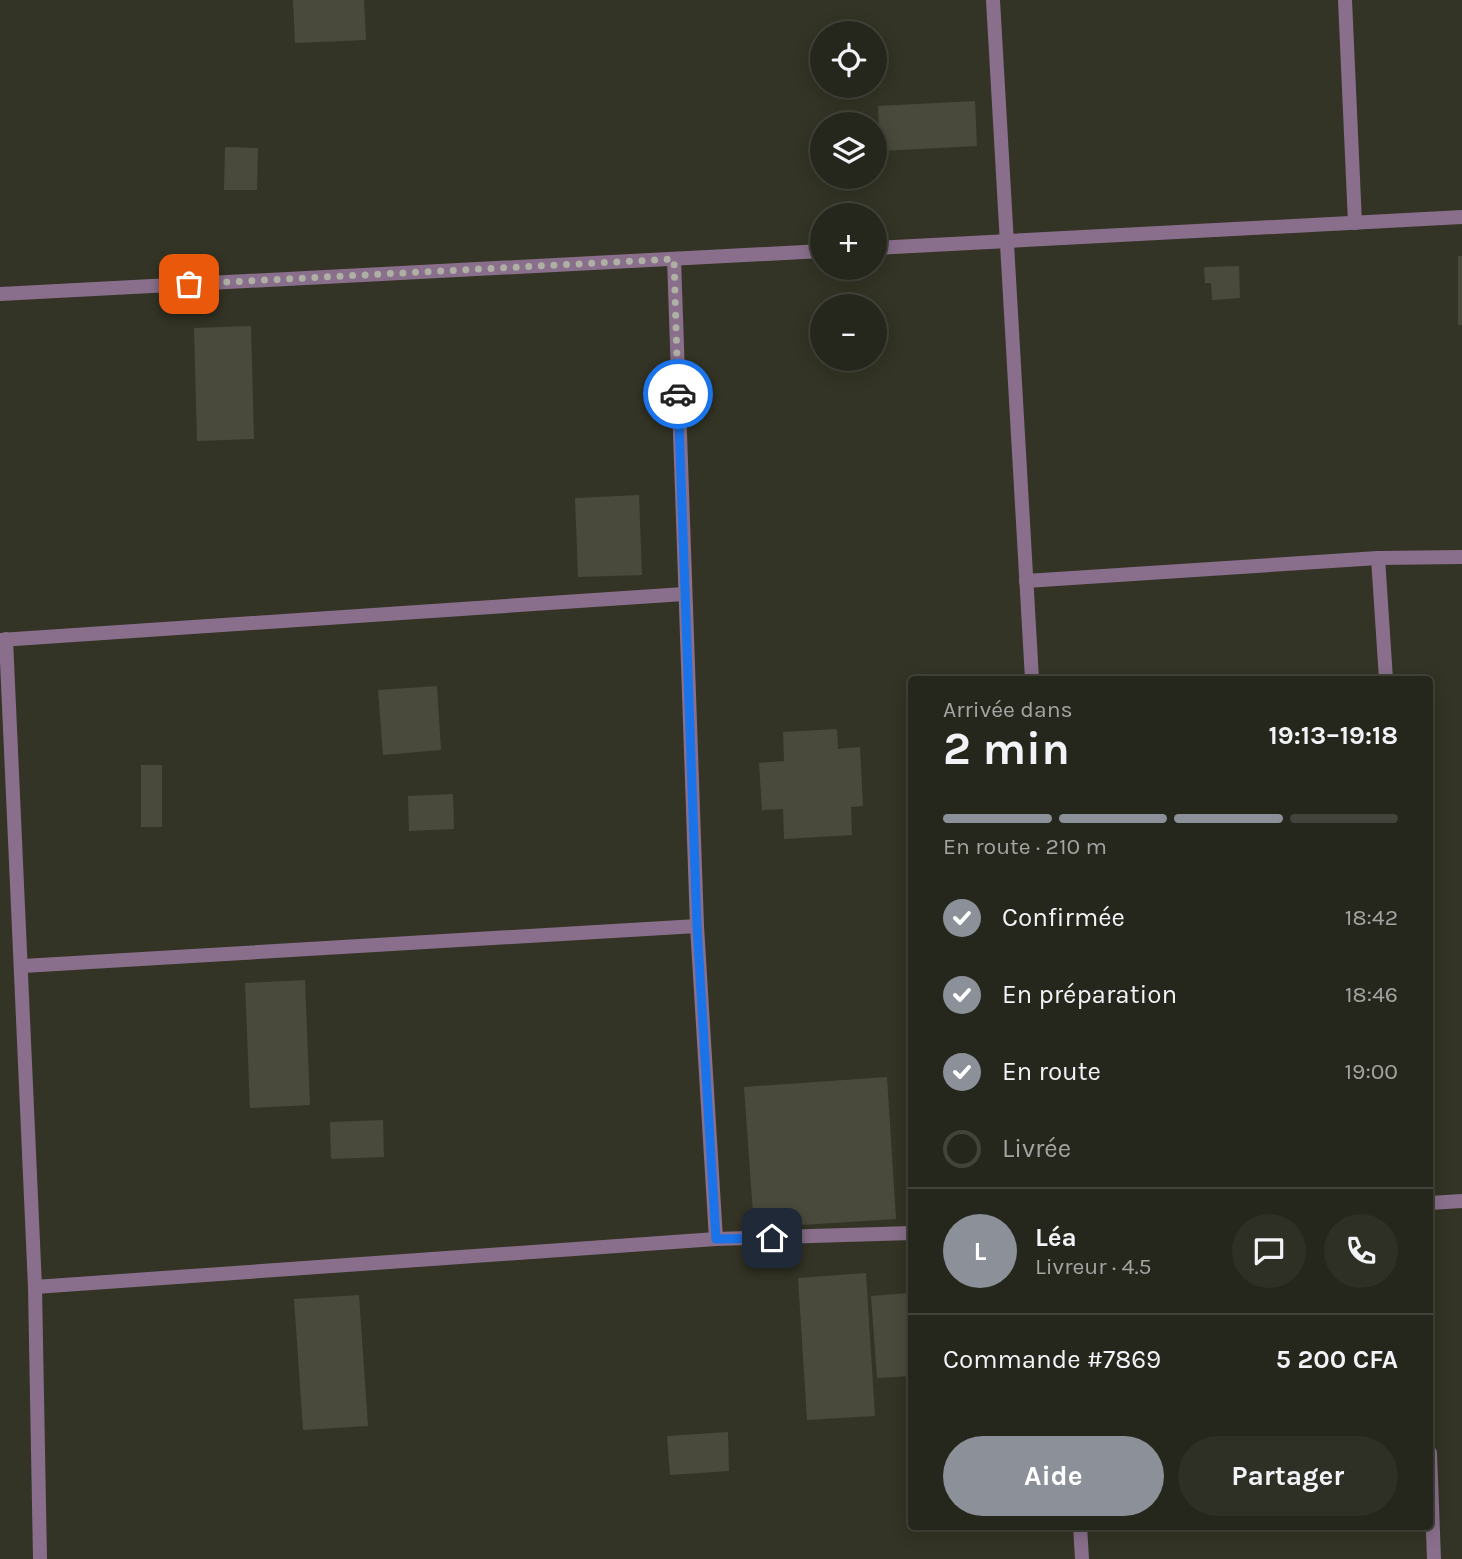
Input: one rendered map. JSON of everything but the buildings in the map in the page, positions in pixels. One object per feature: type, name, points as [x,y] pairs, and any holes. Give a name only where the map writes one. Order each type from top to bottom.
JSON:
[{"type":"street","points":[[993,0],[1032,676]]},
{"type":"street","points":[[1345,0],[1355,223]]},
{"type":"street","points":[[887,247],[1462,217]]},
{"type":"street","points":[[0,294],[810,252]]},
{"type":"street","points":[[674,259],[697,926],[716,1239]]},
{"type":"street","points":[[1026,581],[1378,558],[1462,557]]},
{"type":"street","points":[[1378,558],[1386,676]]},
{"type":"street","points":[[40,1559],[35,1287],[23,966],[3,640],[684,594]]},
{"type":"street","points":[[23,966],[697,926]]},
{"type":"street","points":[[1433,1203],[1462,1201]]},
{"type":"street","points":[[35,1287],[716,1239],[908,1233]]},
{"type":"street","points":[[1080,1530],[1082,1559]]},
{"type":"street","points":[[1433,1530],[1434,1559]]},
{"type":"way so far","points":[[189,284],[674,259],[678,394]]},
{"type":"route","points":[[678,394],[697,926],[716,1239],[772,1238]]}]
